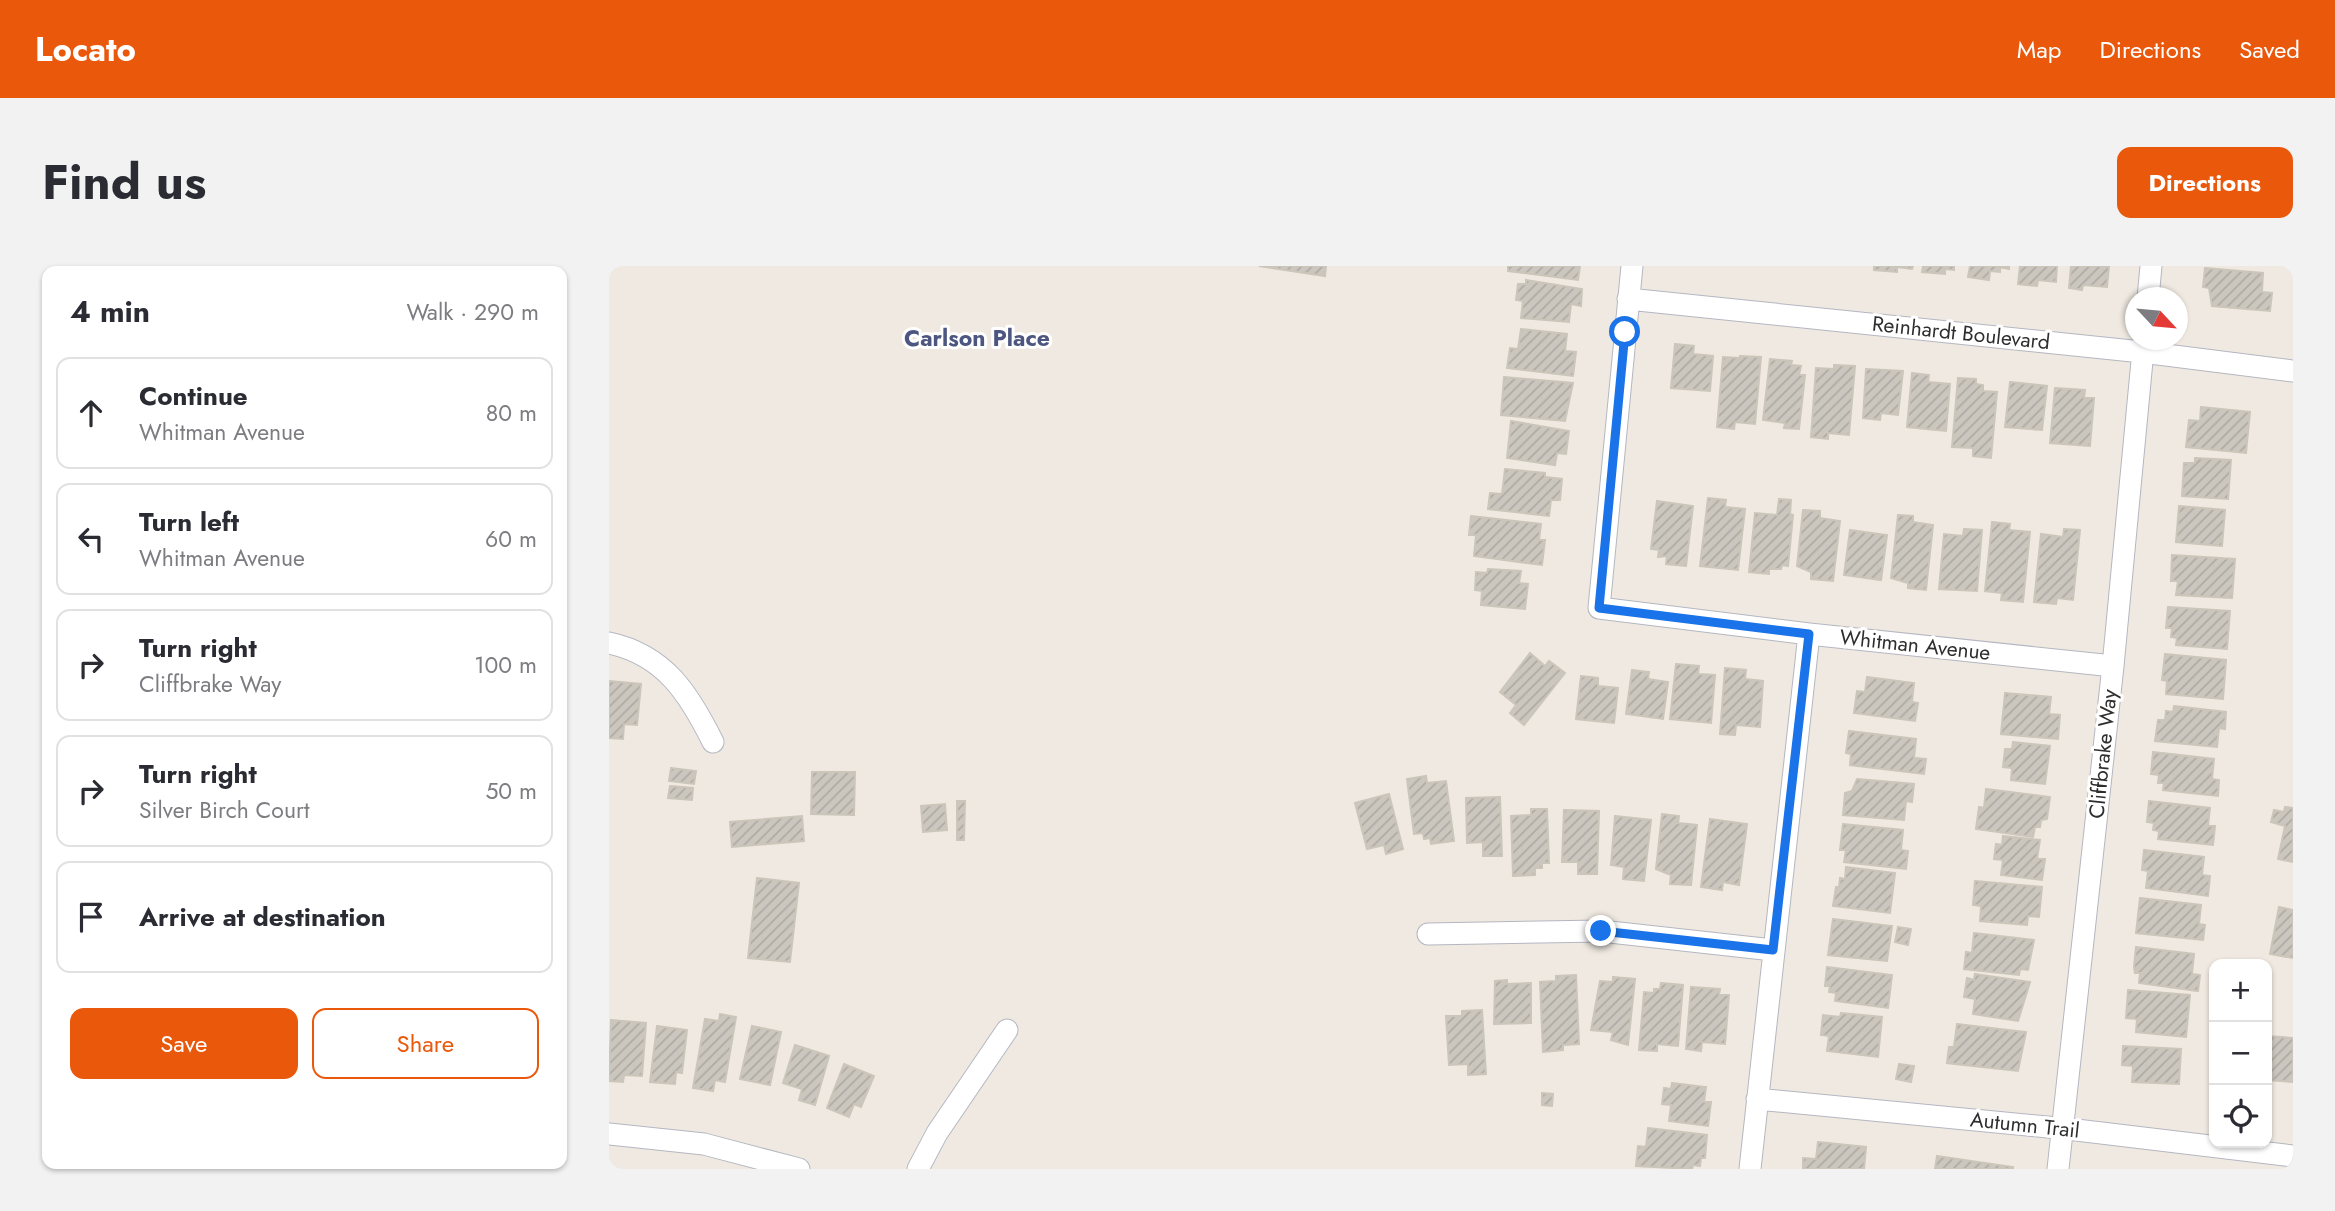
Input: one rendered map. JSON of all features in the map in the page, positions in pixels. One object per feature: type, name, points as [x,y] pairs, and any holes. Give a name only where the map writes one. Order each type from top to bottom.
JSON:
[{"type":"street","name":"Whitman Avenue","points":[[1632,266],[1599,608],[1809,634],[2113,666]]},
{"type":"street","points":[[2149,287],[2151,266]]},
{"type":"street","name":"Reinhardt Boulevard","points":[[1628,299],[2125,344]]},
{"type":"street","name":"Cliffbrake Way","points":[[2058,1169],[2113,666],[2143,350]]},
{"type":"street","name":"Reinhardt Boulevard","points":[[2167,350],[2293,371]]},
{"type":"street","points":[[1750,1169],[1809,634]]},
{"type":"street","points":[[609,643],[628,648],[661,665],[693,702],[713,742]]},
{"type":"street","points":[[1428,934],[1601,931],[1773,950]]},
{"type":"street","points":[[918,1169],[950,1113],[1007,1030]]},
{"type":"street","name":"Autumn Trail","points":[[1757,1099],[2063,1128],[2293,1156]]},
{"type":"street","points":[[609,1134],[704,1144],[799,1169]]},
{"type":"building","points":[[1259,266],[1326,266],[1325,276]]},
{"type":"building","points":[[1508,266],[1580,266],[1578,280],[1508,271]]},
{"type":"building","points":[[1874,266],[1913,266],[1912,269],[1897,267],[1897,272],[1874,270]]},
{"type":"building","points":[[1923,266],[1954,266],[1954,270],[1945,269],[1945,274],[1922,272]]},
{"type":"building","points":[[1970,266],[2009,266],[2009,269],[2000,267],[2000,272],[1990,271],[1989,280],[1968,277]]},
{"type":"building","points":[[2020,266],[2057,266],[2056,282],[2038,280],[2037,286],[2018,284]]},
{"type":"building","points":[[2071,266],[2109,266],[2107,287],[2083,285],[2082,290],[2069,288]]},
{"type":"building","points":[[2205,268],[2263,273],[2262,292],[2272,293],[2270,311],[2212,306],[2209,288],[2203,287]]},
{"type":"building","points":[[1526,280],[1582,289],[1581,306],[1571,304],[1569,322],[1521,318],[1523,301],[1516,300],[1518,284],[1526,284]]},
{"type":"building","points":[[1521,329],[1567,334],[1565,351],[1576,352],[1573,376],[1507,368],[1510,348],[1518,349]]},
{"type":"building","points":[[1675,344],[1694,346],[1693,354],[1713,356],[1710,391],[1671,388]]},
{"type":"building","points":[[1723,357],[1761,357],[1755,424],[1735,422],[1734,429],[1717,427]]},
{"type":"building","points":[[1770,359],[1792,361],[1791,365],[1801,366],[1799,375],[1805,375],[1799,429],[1784,428],[1785,423],[1763,420]]},
{"type":"building","points":[[1834,365],[1855,366],[1849,435],[1828,433],[1828,439],[1811,437],[1816,368],[1834,369]]},
{"type":"building","points":[[1866,369],[1903,371],[1898,415],[1881,413],[1880,420],[1863,418]]},
{"type":"building","points":[[1912,373],[1929,375],[1928,382],[1950,384],[1946,431],[1907,427]]},
{"type":"building","points":[[1504,377],[1573,383],[1565,421],[1501,415]]},
{"type":"building","points":[[1958,378],[1976,379],[1976,384],[1983,385],[1983,391],[1997,392],[1991,458],[1973,456],[1973,448],[1952,447]]},
{"type":"building","points":[[2010,382],[2047,386],[2042,430],[2005,427]]},
{"type":"building","points":[[2055,388],[2085,390],[2084,398],[2094,398],[2090,446],[2050,443]]},
{"type":"building","points":[[2201,407],[2250,412],[2246,453],[2186,447],[2189,420],[2200,421]]},
{"type":"building","points":[[1511,421],[1569,431],[1566,454],[1557,453],[1555,465],[1507,458]]},
{"type":"building","points":[[2195,458],[2231,460],[2228,499],[2182,496],[2184,463],[2195,463]]},
{"type":"building","points":[[1505,469],[1545,473],[1545,477],[1562,479],[1560,500],[1551,500],[1549,516],[1488,509],[1490,493],[1502,494]]},
{"type":"building","points":[[1708,498],[1726,500],[1725,507],[1745,509],[1738,570],[1700,566]]},
{"type":"building","points":[[1779,499],[1791,500],[1790,514],[1793,515],[1788,566],[1769,569],[1769,574],[1749,572],[1755,513],[1777,515]]},
{"type":"building","points":[[1657,501],[1693,506],[1686,566],[1666,564],[1667,556],[1658,557],[1659,550],[1651,549]]},
{"type":"building","points":[[2179,506],[2225,510],[2222,546],[2176,542]]},
{"type":"building","points":[[1803,510],[1820,511],[1820,518],[1840,521],[1833,581],[1811,579],[1811,572],[1797,566]]},
{"type":"building","points":[[1898,515],[1913,516],[1913,522],[1933,525],[1926,590],[1908,588],[1908,583],[1891,578]]},
{"type":"building","points":[[1471,516],[1541,524],[1539,540],[1545,540],[1542,565],[1474,556],[1476,535],[1469,535]]},
{"type":"building","points":[[1992,522],[2010,524],[2009,530],[2030,532],[2023,602],[2001,600],[2002,593],[1985,591]]},
{"type":"building","points":[[1964,529],[1982,530],[1977,591],[1939,589],[1944,534],[1963,536]]},
{"type":"building","points":[[2064,529],[2080,530],[2073,600],[2057,598],[2056,604],[2034,602],[2041,534],[2063,537]]},
{"type":"building","points":[[1850,530],[1887,535],[1881,580],[1844,575]]},
{"type":"building","points":[[2172,555],[2235,559],[2232,598],[2176,595],[2178,581],[2171,581]]},
{"type":"building","points":[[1488,569],[1521,571],[1519,583],[1528,584],[1525,609],[1481,605],[1482,591],[1475,590],[1476,572],[1487,573]]},
{"type":"building","points":[[2168,607],[2230,611],[2227,649],[2176,645],[2177,638],[2171,637],[2172,628],[2166,628]]},
{"type":"building","points":[[1530,653],[1545,666],[1549,661],[1565,673],[1524,725],[1510,713],[1516,705],[1500,692]]},
{"type":"building","points":[[2165,654],[2226,660],[2223,699],[2166,694],[2167,681],[2162,680]]},
{"type":"building","points":[[1676,664],[1699,666],[1698,674],[1715,675],[1711,723],[1670,719]]},
{"type":"building","points":[[1725,668],[1746,670],[1745,679],[1763,681],[1760,727],[1736,725],[1735,735],[1720,734]]},
{"type":"building","points":[[1632,670],[1649,672],[1648,679],[1668,682],[1663,719],[1626,714]]},
{"type":"building","points":[[1581,676],[1598,678],[1598,686],[1618,688],[1614,723],[1576,719]]},
{"type":"building","points":[[1867,677],[1914,683],[1912,702],[1918,703],[1915,721],[1854,713],[1857,691],[1865,692]]},
{"type":"building","points":[[609,681],[641,684],[637,725],[624,724],[623,739],[609,738]]},
{"type":"building","points":[[2005,693],[2051,697],[2049,714],[2060,715],[2058,739],[2001,734]]},
{"type":"building","points":[[2174,706],[2226,712],[2225,729],[2219,728],[2217,747],[2155,741],[2158,720],[2165,720],[2166,711],[2173,712]]},
{"type":"building","points":[[1849,731],[1916,739],[1914,758],[1926,759],[1924,774],[1850,765],[1851,754],[1846,753]]},
{"type":"building","points":[[2013,742],[2050,746],[2045,784],[2011,780],[2012,768],[2003,767],[2005,749],[2012,749]]},
{"type":"building","points":[[2153,752],[2214,759],[2212,779],[2219,780],[2218,796],[2163,790],[2164,783],[2158,783],[2159,775],[2151,774]]},
{"type":"building","points":[[671,768],[696,771],[694,784],[669,781]]},
{"type":"building","points":[[812,772],[855,772],[854,815],[811,814]]},
{"type":"building","points":[[1426,776],[1427,783],[1446,781],[1454,841],[1431,844],[1430,838],[1424,839],[1423,833],[1414,834],[1407,779]]},
{"type":"building","points":[[1857,779],[1914,784],[1912,802],[1906,801],[1904,820],[1843,815],[1845,793],[1852,791]]},
{"type":"building","points":[[670,786],[693,788],[692,800],[668,798]]},
{"type":"building","points":[[1986,789],[2050,797],[2047,819],[2041,820],[2040,827],[2035,827],[2033,837],[1976,829],[1979,807],[1984,808]]},
{"type":"building","points":[[1389,794],[1403,849],[1386,854],[1384,845],[1367,849],[1355,803]]},
{"type":"building","points":[[1500,797],[1502,856],[1483,856],[1483,842],[1467,843],[1466,798]]},
{"type":"building","points":[[957,801],[965,801],[964,840],[957,840]]},
{"type":"building","points":[[2149,801],[2210,808],[2208,826],[2215,826],[2213,845],[2158,839],[2159,831],[2153,830],[2154,823],[2147,822]]},
{"type":"building","points":[[945,804],[947,830],[923,832],[921,806]]},
{"type":"building","points":[[2285,807],[2293,808],[2293,862],[2278,859],[2285,826],[2271,822],[2274,810],[2284,812]]},
{"type":"building","points":[[1531,809],[1547,809],[1549,863],[1542,863],[1542,868],[1535,868],[1535,875],[1513,876],[1511,816],[1531,815]]},
{"type":"building","points":[[1564,810],[1599,811],[1597,874],[1578,874],[1578,862],[1562,862]]},
{"type":"building","points":[[1662,814],[1679,816],[1678,823],[1697,825],[1691,885],[1670,884],[1671,875],[1656,869]]},
{"type":"building","points":[[802,816],[804,841],[732,847],[730,822]]},
{"type":"building","points":[[1615,816],[1651,820],[1644,881],[1623,879],[1624,867],[1611,865]]},
{"type":"building","points":[[1710,819],[1747,824],[1739,885],[1723,882],[1722,890],[1701,887]]},
{"type":"building","points":[[1843,824],[1903,830],[1901,850],[1908,851],[1906,869],[1844,862],[1846,850],[1840,850]]},
{"type":"building","points":[[2003,836],[2040,840],[2037,859],[2045,859],[2042,880],[2001,875],[2003,860],[1994,859],[1996,844],[2002,845]]},
{"type":"building","points":[[2144,850],[2204,857],[2202,875],[2210,876],[2208,896],[2146,888],[2148,871],[2142,870]]},
{"type":"building","points":[[1846,867],[1895,873],[1890,913],[1833,906],[1836,887],[1839,887],[1840,878],[1845,879]]},
{"type":"building","points":[[757,878],[799,883],[790,962],[748,958]]},
{"type":"building","points":[[1975,881],[2042,887],[2039,917],[2028,916],[2027,925],[1980,921],[1981,906],[1973,905]]},
{"type":"building","points":[[2140,898],[2201,905],[2199,924],[2205,925],[2203,940],[2136,933]]},
{"type":"building","points":[[2279,907],[2293,910],[2293,958],[2270,954]]},
{"type":"building","points":[[1833,919],[1892,926],[1887,961],[1828,955]]},
{"type":"building","points":[[1898,927],[1911,929],[1908,945],[1895,942]]},
{"type":"building","points":[[1974,933],[2034,940],[2028,970],[2020,969],[2019,975],[1964,969],[1966,952],[1972,953]]},
{"type":"building","points":[[2136,947],[2194,954],[2192,974],[2200,975],[2198,991],[2139,983],[2140,973],[2135,973],[2134,967]]},
{"type":"building","points":[[1827,967],[1892,975],[1888,1008],[1835,1001],[1836,993],[1829,992],[1830,986],[1825,986]]},
{"type":"building","points":[[1975,974],[2030,982],[2018,1021],[1973,1014],[1975,999],[1964,997],[1967,978],[1974,980]]},
{"type":"building","points":[[1576,975],[1579,1044],[1563,1045],[1563,1050],[1543,1052],[1540,982],[1556,981],[1556,976]]},
{"type":"building","points":[[1613,977],[1635,979],[1628,1045],[1611,1040],[1613,1032],[1591,1030],[1600,981],[1613,982]]},
{"type":"building","points":[[1507,980],[1507,984],[1531,983],[1531,1023],[1494,1024],[1495,981]]},
{"type":"building","points":[[1661,983],[1683,985],[1678,1046],[1657,1044],[1657,1051],[1639,1050],[1644,992],[1654,993],[1654,989],[1660,989]]},
{"type":"building","points":[[1691,987],[1720,989],[1719,995],[1729,995],[1725,1044],[1702,1042],[1701,1051],[1686,1049]]},
{"type":"building","points":[[2128,990],[2190,995],[2186,1037],[2136,1032],[2137,1019],[2126,1018]]},
{"type":"building","points":[[1482,1010],[1486,1074],[1468,1075],[1468,1064],[1449,1065],[1446,1016],[1462,1016],[1462,1011]]},
{"type":"building","points":[[1841,1013],[1882,1017],[1878,1057],[1827,1051],[1829,1036],[1821,1035],[1823,1015],[1840,1017]]},
{"type":"building","points":[[720,1014],[736,1017],[725,1082],[715,1080],[713,1091],[693,1088],[705,1019],[719,1021]]},
{"type":"building","points":[[611,1020],[646,1023],[642,1076],[624,1075],[623,1082],[609,1081]]},
{"type":"building","points":[[1957,1024],[2026,1032],[2018,1071],[1947,1063],[1949,1047],[1954,1047]]},
{"type":"building","points":[[657,1026],[687,1030],[682,1073],[676,1072],[675,1084],[650,1082]]},
{"type":"building","points":[[752,1026],[781,1032],[770,1085],[740,1079]]},
{"type":"building","points":[[2272,1036],[2293,1038],[2293,1082],[2272,1080]]},
{"type":"building","points":[[795,1045],[829,1056],[815,1105],[799,1100],[802,1089],[783,1083]]},
{"type":"building","points":[[2123,1046],[2181,1049],[2179,1084],[2132,1082],[2133,1066],[2122,1065]]},
{"type":"building","points":[[844,1064],[874,1076],[861,1107],[854,1104],[849,1117],[827,1108]]},
{"type":"building","points":[[1899,1064],[1914,1066],[1911,1082],[1896,1079]]},
{"type":"building","points":[[1672,1083],[1706,1087],[1704,1102],[1711,1102],[1708,1126],[1669,1121],[1671,1105],[1662,1104],[1664,1088],[1671,1089]]},
{"type":"building","points":[[1542,1093],[1553,1094],[1552,1106],[1542,1105]]},
{"type":"building","points":[[1648,1128],[1707,1135],[1705,1158],[1701,1158],[1700,1166],[1693,1165],[1692,1169],[1636,1166],[1638,1146],[1646,1147]]},
{"type":"building","points":[[1818,1142],[1866,1147],[1864,1169],[1803,1169],[1803,1158],[1816,1159]]},
{"type":"building","points":[[1937,1156],[2013,1167],[2013,1169],[1935,1169]]},
{"type":"district","name":"Carlson Place","points":[[977,338]]},
{"type":"route","points":[[1601,931],[1773,950],[1809,634],[1599,608],[1625,332]]}]
